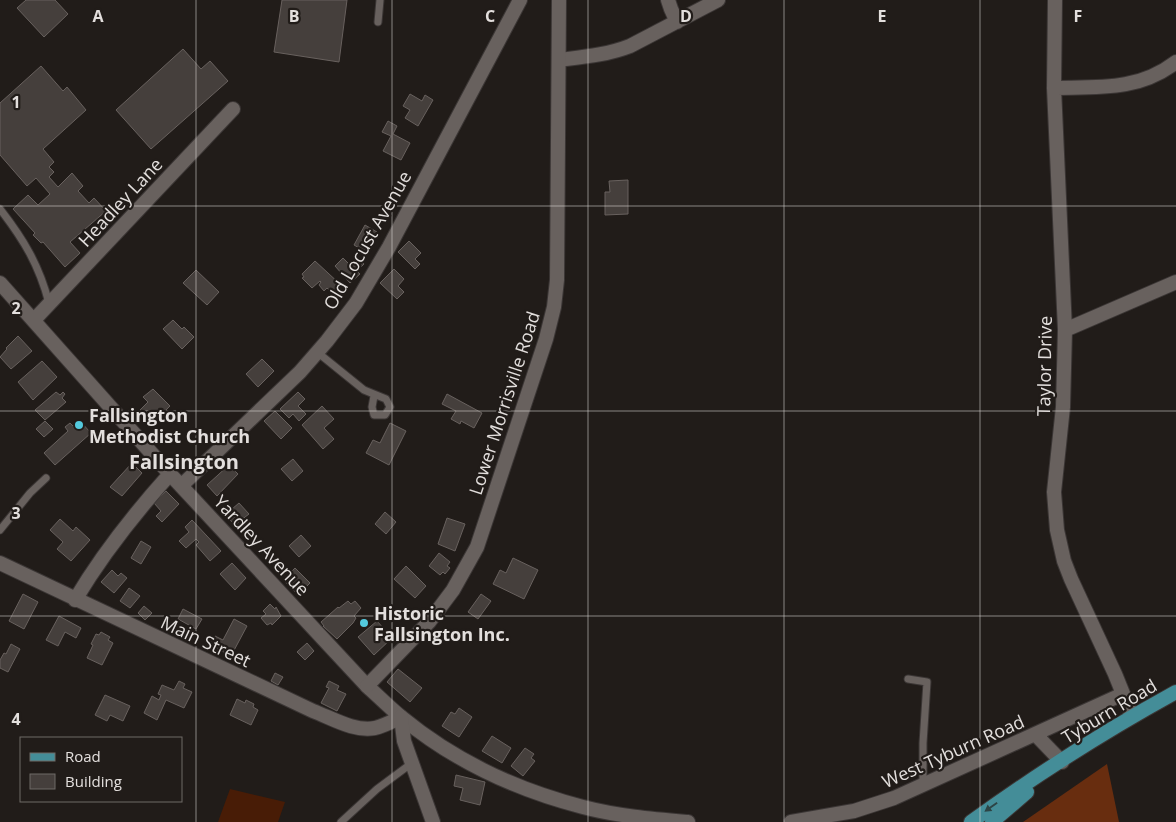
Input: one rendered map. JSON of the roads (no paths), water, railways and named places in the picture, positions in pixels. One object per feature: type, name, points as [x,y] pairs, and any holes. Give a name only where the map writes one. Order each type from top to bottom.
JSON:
[{"type":"main road","name":"Tyburn Road","points":[[971,822],[1132,716],[1176,692]]},
{"type":"main road","name":"Tyburn Road","points":[[992,822],[1062,762]]},
{"type":"street","name":"Old Locust Avenue","points":[[181,486],[300,372],[356,303],[389,247],[520,0]]},
{"type":"street","name":"Lower Morrisville Road","points":[[367,686],[429,622],[464,574],[477,547],[540,359],[554,307],[557,280],[559,0]]},
{"type":"street","points":[[668,0],[670,9],[677,22]]},
{"type":"street","points":[[559,60],[592,56],[630,46],[718,0]]},
{"type":"street","name":"Taylor Drive","points":[[1055,0],[1054,88],[1065,330],[1063,407],[1054,492],[1057,530],[1064,561],[1071,579],[1132,716]]},
{"type":"street","points":[[1054,88],[1130,85],[1155,77],[1176,62]]},
{"type":"street","name":"Headley Lane","points":[[34,320],[233,109]]},
{"type":"street","points":[[1065,330],[1176,282]]},
{"type":"street","name":"Yardley Avenue","points":[[0,283],[181,486],[367,686],[401,717]]},
{"type":"street","points":[[75,600],[98,562],[146,500],[170,474]]},
{"type":"street","name":"Main Street","points":[[0,563],[282,697],[357,728],[377,727],[401,717]]},
{"type":"street","name":"West Tyburn Road","points":[[791,822],[853,817],[1123,694]]},
{"type":"street","points":[[401,717],[404,741],[433,822]]},
{"type":"street","points":[[401,717],[477,768],[544,796],[607,813],[688,822]]},
{"type":"street","points":[[1036,735],[1062,762]]},
{"type":"lane","points":[[378,22],[380,0]]},
{"type":"lane","points":[[0,209],[29,249],[45,286],[49,304]]},
{"type":"lane","points":[[317,352],[374,396]]},
{"type":"lane","points":[[0,530],[30,493],[46,478]]},
{"type":"lane","points":[[908,679],[927,682],[923,743],[923,785]]},
{"type":"lane","points":[[341,822],[377,789],[412,763]]},
{"type":"place","name":"Fallsington Methodist Church","points":[[79,425]]},
{"type":"place","name":"Historic Fallsington Inc.","points":[[364,623]]},
{"type":"district","name":"Fallsington","points":[[184,461]]}]
